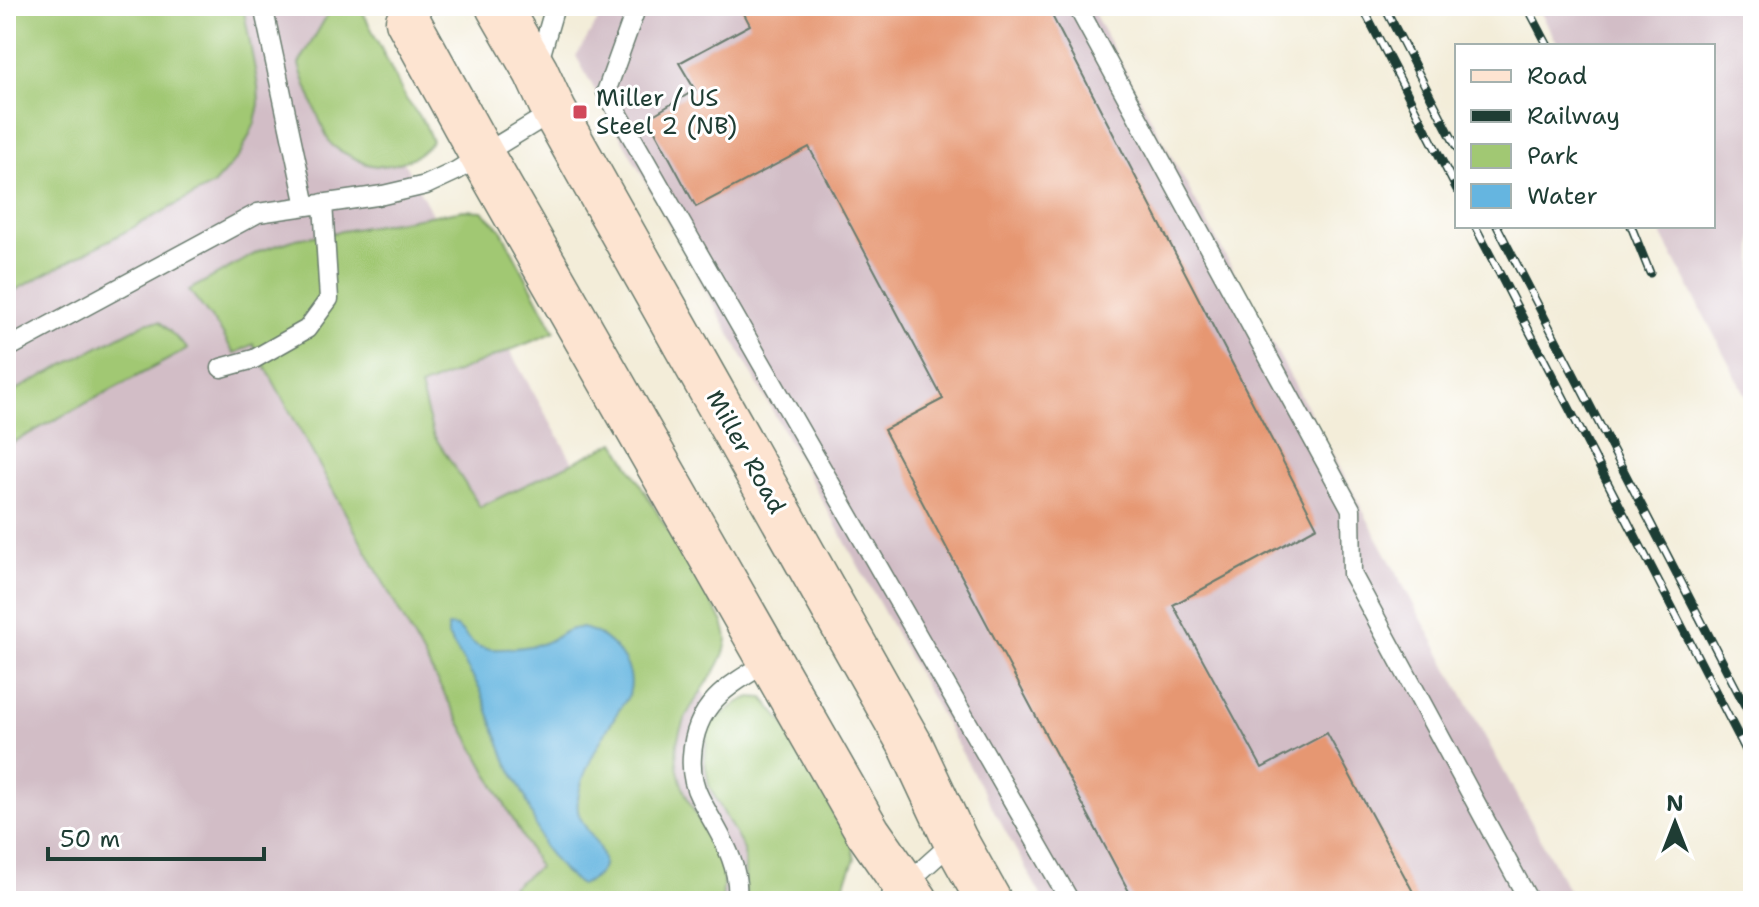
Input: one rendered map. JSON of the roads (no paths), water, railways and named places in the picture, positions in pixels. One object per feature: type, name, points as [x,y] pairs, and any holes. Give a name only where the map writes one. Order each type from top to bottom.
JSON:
[{"type":"main road","name":"Miller Road","points":[[498,6],[911,746],[955,840],[989,901]]},
{"type":"main road","points":[[414,13],[481,154],[903,896]]},
{"type":"lane","points":[[221,368],[254,359],[307,329],[329,299],[314,205],[263,6]]},
{"type":"lane","points":[[536,72],[555,6]]},
{"type":"lane","points":[[637,6],[606,92],[1070,901]]},
{"type":"lane","points":[[1077,6],[1351,509],[1352,574],[1529,901]]},
{"type":"lane","points":[[6,349],[258,213],[383,195],[426,185],[456,171],[554,111]]},
{"type":"lane","points":[[737,901],[737,878],[733,863],[693,779],[693,741],[698,723],[718,695],[770,661]]},
{"type":"lane","points":[[903,896],[955,840]]},
{"type":"water","points":[[448,626],[457,627],[477,646],[493,649],[541,644],[568,630],[586,629],[605,638],[626,663],[630,673],[629,694],[591,759],[578,799],[581,820],[603,859],[602,869],[595,877],[580,885],[564,872],[544,847],[525,797],[506,760],[480,689],[448,636]]},
{"type":"railway","points":[[1362,6],[1455,186]]},
{"type":"railway","points":[[1384,6],[1455,144]]},
{"type":"railway","points":[[1527,6],[1547,44]]},
{"type":"railway","points":[[1476,228],[1753,764]]},
{"type":"railway","points":[[1498,228],[1753,721]]},
{"type":"railway","points":[[1632,228],[1650,273]]},
{"type":"place","name":"Miller / US Steel 2 (NB)","points":[[580,112]]}]
